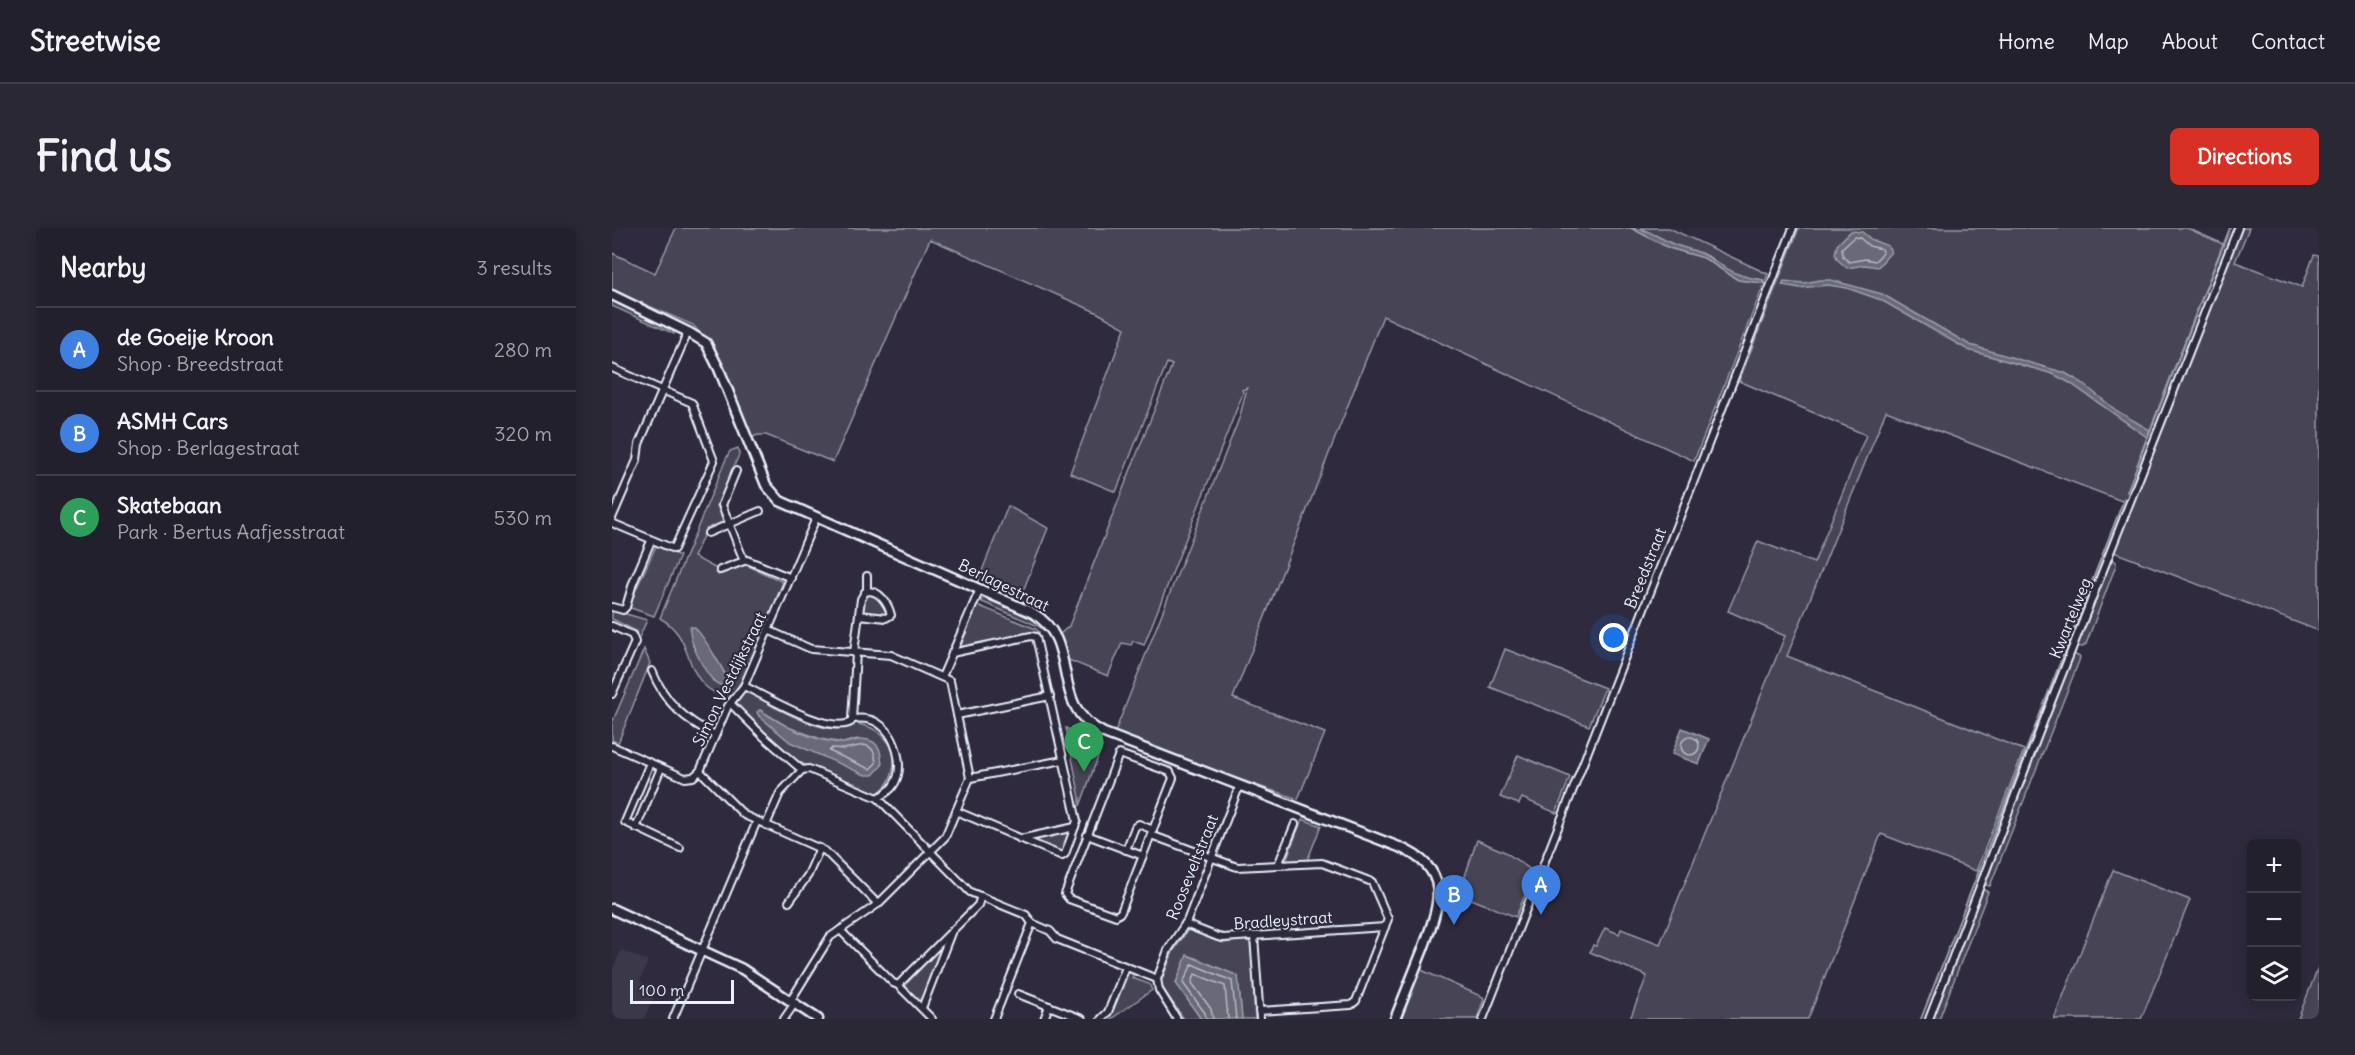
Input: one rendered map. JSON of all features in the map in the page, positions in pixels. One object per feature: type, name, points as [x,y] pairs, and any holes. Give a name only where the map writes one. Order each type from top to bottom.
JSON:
[{"type":"street","name":"Breedstraat","points":[[1483,1019],[1793,228]]},
{"type":"street","name":"Kwartelweg","points":[[1929,1019],[2238,228]]},
{"type":"street","name":"Berlagestraat","points":[[612,296],[700,338],[710,348],[756,463],[771,493],[786,505],[1033,613],[1050,626],[1058,641],[1072,702],[1087,723],[1104,733],[1417,855],[1428,867],[1436,883],[1438,906],[1395,1019]]},
{"type":"street","points":[[612,518],[637,460],[639,444],[688,332]]},
{"type":"street","points":[[612,368],[692,403],[714,461],[678,546],[674,549],[612,524]]},
{"type":"street","points":[[736,471],[722,505],[744,561]]},
{"type":"street","points":[[708,533],[760,511]]},
{"type":"street","name":"Simon Vestdijkstraat","points":[[816,518],[744,686],[730,703],[700,771],[744,815],[825,851],[878,904]]},
{"type":"street","points":[[612,607],[623,610],[626,607],[651,541]]},
{"type":"street","points":[[720,570],[747,560],[791,578]]},
{"type":"street","points":[[852,719],[855,652],[861,599],[867,591],[867,576]]},
{"type":"street","points":[[942,677],[980,589]]},
{"type":"street","points":[[859,615],[886,618],[891,615],[884,600],[877,593],[867,591]]},
{"type":"street","points":[[612,626],[632,635],[634,642],[612,694]]},
{"type":"street","points":[[768,630],[811,649],[891,655],[950,681],[970,778],[945,837],[878,904],[826,942],[784,1019]]},
{"type":"street","points":[[952,653],[1031,636],[1036,637],[1077,821],[1063,856],[956,811]]},
{"type":"street","points":[[651,671],[674,708],[690,722],[715,735]]},
{"type":"street","points":[[744,686],[794,712],[816,720],[842,725],[851,722],[852,719],[861,718],[875,722],[893,741],[898,753],[899,767],[892,788],[878,798]]},
{"type":"street","points":[[957,715],[1050,696]]},
{"type":"street","points":[[730,703],[802,770]]},
{"type":"street","points":[[612,746],[685,778],[693,777],[700,771]]},
{"type":"street","points":[[1119,754],[1173,775],[1152,832],[1119,915],[1112,915],[1065,895],[1119,754]]},
{"type":"street","points":[[970,778],[1064,760]]},
{"type":"street","points":[[650,763],[625,822],[680,848]]},
{"type":"street","points":[[636,828],[662,768]]},
{"type":"street","points":[[766,825],[780,793],[802,770],[809,769],[878,798],[970,892],[1026,915],[1032,923],[1050,931],[1058,939],[1157,979],[1159,990],[1178,1019]]},
{"type":"street","name":"Rooseveltstraat","points":[[1157,979],[1168,950],[1185,924],[1239,787]]},
{"type":"street","points":[[673,1019],[757,821]]},
{"type":"street","points":[[1126,850],[1135,827],[1139,824],[1210,858],[1237,867],[1322,862],[1372,882],[1388,918],[1356,1001],[1351,1005],[1259,1011]]},
{"type":"street","points":[[1278,865],[1295,824]]},
{"type":"street","points":[[1020,839],[1075,827]]},
{"type":"street","points":[[1087,835],[1143,856]]},
{"type":"street","points":[[789,902],[808,875],[820,848]]},
{"type":"street","points":[[898,985],[978,905],[981,896]]},
{"type":"street","points":[[612,909],[742,969],[818,1019]]},
{"type":"street","points":[[994,1019],[1032,923]]},
{"type":"street","name":"Bradleystraat","points":[[1185,924],[1218,938],[1385,927]]},
{"type":"street","points":[[840,930],[932,1019]]},
{"type":"street","points":[[922,1008],[951,932]]},
{"type":"street","points":[[1254,936],[1260,1019]]},
{"type":"street","points":[[1101,1019],[1108,1011],[1126,967]]},
{"type":"street","points":[[1018,994],[1082,1019]]},
{"type":"street","points":[[1044,1019],[1049,1006]]},
{"type":"street","points":[[1056,1019],[1060,1010]]},
{"type":"shaded area","points":[[676,228],[1631,228],[1669,248],[1704,258],[1738,280],[1764,283],[1763,280],[1739,276],[1723,268],[1708,256],[1674,245],[1641,228],[1669,228],[1768,274],[1694,461],[1383,316],[1233,698],[1325,733],[1298,799],[1205,768],[1115,732],[1240,416],[1247,388],[1242,390],[1243,393],[1144,645],[1133,641],[1131,645],[1122,643],[1108,676],[1066,659],[1060,634],[1069,626],[1172,365],[1167,363],[1116,492],[1070,473],[1125,328],[1096,312],[930,239],[833,462],[766,435],[750,438],[712,347],[693,325],[612,290],[612,253],[655,273]]},
{"type":"shaded area","points":[[1799,228],[2187,228],[2223,244],[2140,455],[2150,460],[2241,228],[2249,228],[2235,262],[2302,287],[2314,255],[2319,256],[2319,631],[2114,552],[2132,504],[2124,498],[2122,501],[1886,411],[1787,656],[2024,750],[1976,871],[1881,834],[1808,1019],[1630,1019],[1647,976],[1590,952],[1593,945],[1596,946],[1605,928],[1619,934],[1621,929],[1660,944],[1785,636],[1728,611],[1758,541],[1814,563],[1866,435],[1739,381]]},
{"type":"shaded area","points":[[612,298],[673,330],[674,334],[612,306]]},
{"type":"shaded area","points":[[738,448],[739,455],[717,505],[723,522],[706,529],[694,557],[715,568],[718,575],[744,564],[783,582],[745,676],[729,700],[704,685],[697,676],[677,633],[660,618],[730,451]],"holes":[[[693,646],[712,654],[728,678],[713,681]]]},
{"type":"shaded area","points":[[1008,506],[1048,528],[1019,601],[977,583]]},
{"type":"shaded area","points":[[656,546],[680,556],[654,616],[628,607]]},
{"type":"shaded area","points":[[2111,559],[2116,562],[2116,565],[2086,644],[2083,647],[2076,646]]},
{"type":"shaded area","points":[[871,594],[884,604],[887,615],[866,614],[863,611],[863,602],[867,595]]},
{"type":"shaded area","points":[[984,598],[1041,623],[1052,637],[1038,626],[980,601]]},
{"type":"shaded area","points":[[977,605],[1036,629],[1039,632],[960,648]]},
{"type":"shaded area","points":[[612,610],[647,620],[638,640],[636,631],[612,619]]},
{"type":"shaded area","points":[[644,649],[650,663],[618,743],[612,740],[612,723]]},
{"type":"shaded area","points":[[1505,649],[1605,688],[1589,726],[1490,687]]},
{"type":"shaded area","points":[[2073,654],[2080,657],[2079,661],[1990,886],[1983,884]]},
{"type":"shaded area","points":[[744,692],[814,725],[837,729],[855,723],[878,731],[893,751],[894,767],[888,783],[876,794],[814,770],[796,760],[735,705]],"holes":[[[760,710],[788,727],[821,739],[843,743],[857,739],[879,748],[882,765],[759,716]]]},
{"type":"shaded area","points":[[1066,728],[1102,746],[1080,806],[1080,798]]},
{"type":"shaded area","points":[[1518,755],[1570,777],[1556,813],[1522,798],[1519,804],[1500,797]]},
{"type":"shaded area","points":[[1302,819],[1321,826],[1307,861],[1286,861]]},
{"type":"shaded area","points":[[1066,831],[1071,834],[1063,851],[1057,852],[1057,850],[1036,842],[1037,838],[1066,833]]},
{"type":"shaded area","points":[[1477,840],[1505,852],[1534,872],[1516,917],[1459,894]]},
{"type":"shaded area","points":[[2113,870],[2190,900],[2141,1019],[2054,1019]]},
{"type":"shaded area","points":[[1981,888],[1988,892],[1939,1019],[1930,1019]]},
{"type":"shaded area","points":[[1190,930],[1224,943],[1243,940],[1250,942],[1255,983],[1253,983],[1255,1019],[1242,1019],[1238,976],[1188,955],[1176,983],[1201,1019],[1184,1019],[1161,986],[1161,982],[1173,952]]},
{"type":"shaded area","points":[[941,947],[943,949],[923,1000],[918,1001],[906,988],[906,981],[908,982]]},
{"type":"shaded area","points":[[621,950],[648,961],[640,981],[657,990],[644,1019],[612,1019],[612,971]]},
{"type":"shaded area","points":[[2319,965],[2319,1019],[2298,1019]]},
{"type":"shaded area","points":[[1419,969],[1483,997],[1477,1019],[1401,1019]]},
{"type":"shaded area","points":[[1130,972],[1134,973],[1132,978],[1149,984],[1152,990],[1111,1019],[1106,1019],[1111,1014],[1126,975]]},
{"type":"water","points":[[1631,228],[1648,231],[1673,244],[1700,253],[1734,272],[1763,280],[1764,283],[1738,280],[1704,258],[1669,248]]},
{"type":"water","points":[[1851,231],[1862,232],[1872,240],[1888,246],[1891,252],[1878,267],[1865,265],[1847,268],[1835,254],[1837,245]]},
{"type":"water","points":[[1831,280],[1882,294],[1970,345],[2065,373],[2081,382],[2117,411],[2150,430],[2147,437],[2070,383],[2053,374],[1968,350],[1881,300],[1847,288],[1828,285],[1800,288],[1782,285],[1784,281],[1804,283]]},
{"type":"water","points":[[690,627],[698,631],[714,655],[727,680],[728,685],[725,687],[714,681],[705,670],[694,647]]},
{"type":"water","points":[[760,710],[787,727],[818,739],[839,743],[863,739],[871,741],[879,748],[882,765],[873,775],[865,775],[790,742],[759,716],[757,712]]},
{"type":"water","points":[[1682,728],[1709,739],[1699,764],[1672,754]]},
{"type":"water","points":[[1187,955],[1238,976],[1242,1019],[1201,1019],[1176,983]]},
{"type":"waterway","points":[[2148,437],[2230,228]]},
{"type":"waterway","points":[[2127,492],[2146,442]]},
{"type":"waterway","points":[[1921,1019],[2123,502]]},
{"type":"place","name":"Skatebaan","points":[[1084,772]]},
{"type":"place","name":"de Goeije Kroon","points":[[1541,915]]},
{"type":"place","name":"ASMH Cars","points":[[1454,925]]}]
